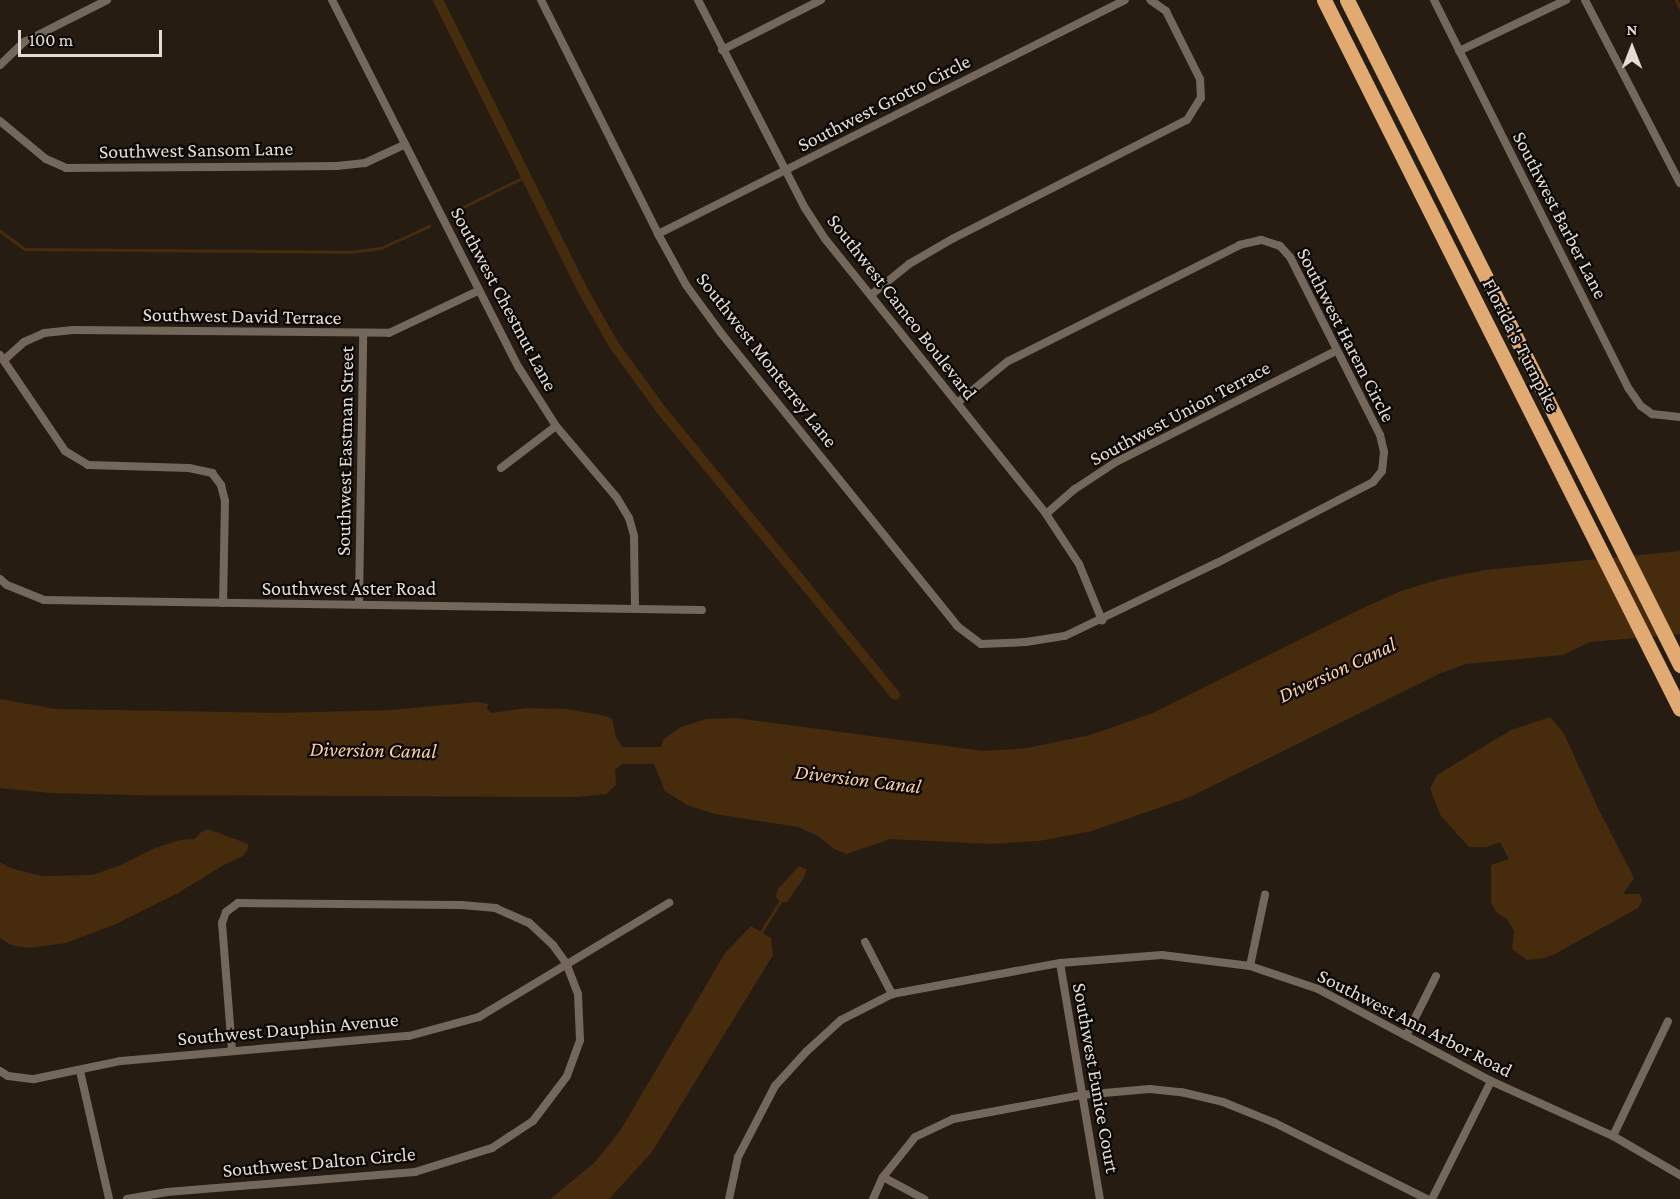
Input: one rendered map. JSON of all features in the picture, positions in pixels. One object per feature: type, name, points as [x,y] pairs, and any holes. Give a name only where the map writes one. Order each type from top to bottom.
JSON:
[{"type":"highway","name":"Florida's Turnpike","points":[[1324,0],[1680,709]]},
{"type":"highway","name":"Florida's Turnpike","points":[[1347,0],[1680,664]]},
{"type":"street","points":[[0,65],[24,42],[107,0]]},
{"type":"street","name":"Southwest Chestnut Lane","points":[[332,0],[519,368],[556,426],[617,498],[629,518],[634,536],[635,609]]},
{"type":"street","name":"Southwest Monterrey Lane","points":[[541,0],[658,234],[686,285],[721,333],[957,626],[981,644]]},
{"type":"street","name":"Southwest Cameo Boulevard","points":[[698,0],[785,172],[826,240],[1046,514],[1079,564],[1102,620]]},
{"type":"street","points":[[722,50],[821,0]]},
{"type":"street","name":"Southwest Grotto Circle","points":[[658,234],[1125,0]]},
{"type":"street","points":[[871,295],[909,264],[952,238],[1187,120],[1201,98],[1200,79],[1166,11],[1150,0]]},
{"type":"street","name":"Southwest Barber Lane","points":[[1434,0],[1629,388],[1641,406],[1652,414],[1680,417]]},
{"type":"street","points":[[1459,51],[1566,0]]},
{"type":"street","points":[[1585,0],[1680,183]]},
{"type":"street","name":"Southwest Sansom Lane","points":[[0,121],[46,159],[66,168],[337,166],[365,163],[405,145]]},
{"type":"street","name":"Southwest Harem Circle","points":[[957,403],[1008,362],[1240,245],[1261,240],[1280,246],[1290,257],[1335,351],[1380,435],[1384,452],[1382,471],[1373,482],[1102,620],[1065,636],[1026,642],[981,644]]},
{"type":"street","name":"Southwest David Terrace","points":[[2,357],[24,342],[44,333],[73,330],[389,333],[478,291]]},
{"type":"street","name":"Southwest Eastman Street","points":[[359,603],[363,334]]},
{"type":"street","name":"Southwest Union Terrace","points":[[1046,514],[1076,489],[1116,462],[1335,351]]},
{"type":"street","points":[[2,357],[65,451],[88,465],[189,468],[212,473],[221,485],[225,501],[223,603]]},
{"type":"street","points":[[501,468],[556,426]]},
{"type":"street","name":"Southwest Aster Road","points":[[0,579],[7,585],[44,600],[702,610]]},
{"type":"street","points":[[1250,966],[1265,895]]},
{"type":"street","name":"Southwest Dalton Circle","points":[[128,1199],[191,1190],[415,1172],[492,1148],[533,1120],[567,1076],[580,1040],[578,994],[566,963],[554,945],[529,923],[508,912],[484,906],[238,903],[229,908],[223,917],[232,1051]]},
{"type":"street","name":"Southwest Dauphin Avenue","points":[[0,1071],[8,1076],[34,1079],[121,1061],[409,1036],[479,1017],[669,903]]},
{"type":"street","points":[[866,942],[892,994]]},
{"type":"street","name":"Southwest Ann Arbor Road","points":[[729,1199],[738,1157],[775,1086],[807,1051],[841,1020],[892,994],[1060,963],[1162,955],[1250,966],[1318,989],[1491,1081],[1613,1136],[1680,1174]]},
{"type":"street","name":"Southwest Eunice Court","points":[[1060,963],[1100,1199]]},
{"type":"street","points":[[1406,1036],[1436,975]]},
{"type":"street","points":[[1613,1136],[1668,1021]]},
{"type":"street","points":[[80,1071],[109,1199]]},
{"type":"street","points":[[1432,1199],[1491,1081]]},
{"type":"street","points":[[873,1199],[883,1177],[915,1137],[952,1119],[1081,1095],[1150,1089],[1181,1092],[1223,1102],[1275,1123],[1427,1199]]},
{"type":"street","points":[[883,1177],[924,1199]]},
{"type":"water","name":"Diversion Canal","points":[[1680,551],[1680,634],[1590,642],[1563,655],[1466,664],[1439,674],[1190,797],[1092,831],[1039,841],[991,844],[890,839],[847,854],[834,849],[818,836],[798,827],[715,814],[687,805],[665,791],[654,764],[622,764],[615,770],[616,785],[606,794],[578,797],[133,795],[49,793],[0,788],[0,699],[56,709],[278,713],[391,710],[477,702],[488,704],[487,709],[492,713],[526,708],[566,709],[606,716],[612,719],[616,737],[622,747],[661,747],[664,739],[681,727],[706,719],[736,718],[984,751],[1027,748],[1090,735],[1153,713],[1401,591],[1441,579],[1485,570]]},
{"type":"water","points":[[1550,717],[1563,732],[1634,878],[1623,894],[1640,894],[1642,901],[1638,908],[1555,954],[1545,958],[1527,960],[1512,949],[1514,931],[1507,919],[1496,912],[1491,902],[1491,865],[1509,859],[1500,842],[1486,847],[1469,847],[1441,816],[1430,789],[1437,775],[1511,730]]},
{"type":"water","points":[[208,829],[248,844],[248,849],[243,856],[178,893],[116,924],[66,943],[28,948],[11,945],[0,938],[0,862],[10,868],[42,876],[92,875],[121,865],[155,848],[180,840],[195,839]]},
{"type":"water","points":[[799,866],[807,870],[803,879],[787,902],[780,902],[776,897],[778,889]]},
{"type":"water","points":[[751,926],[771,938],[773,955],[652,1152],[609,1199],[550,1199],[594,1163],[620,1131],[725,953]]},
{"type":"waterway","points":[[438,0],[582,289],[614,345],[662,411],[895,695]]},
{"type":"waterway","points":[[1676,0],[1680,8]]},
{"type":"waterway","points":[[459,209],[526,176]]},
{"type":"waterway","points":[[0,231],[25,249],[349,252],[381,248],[429,226]]},
{"type":"waterway","points":[[761,932],[780,902]]}]
